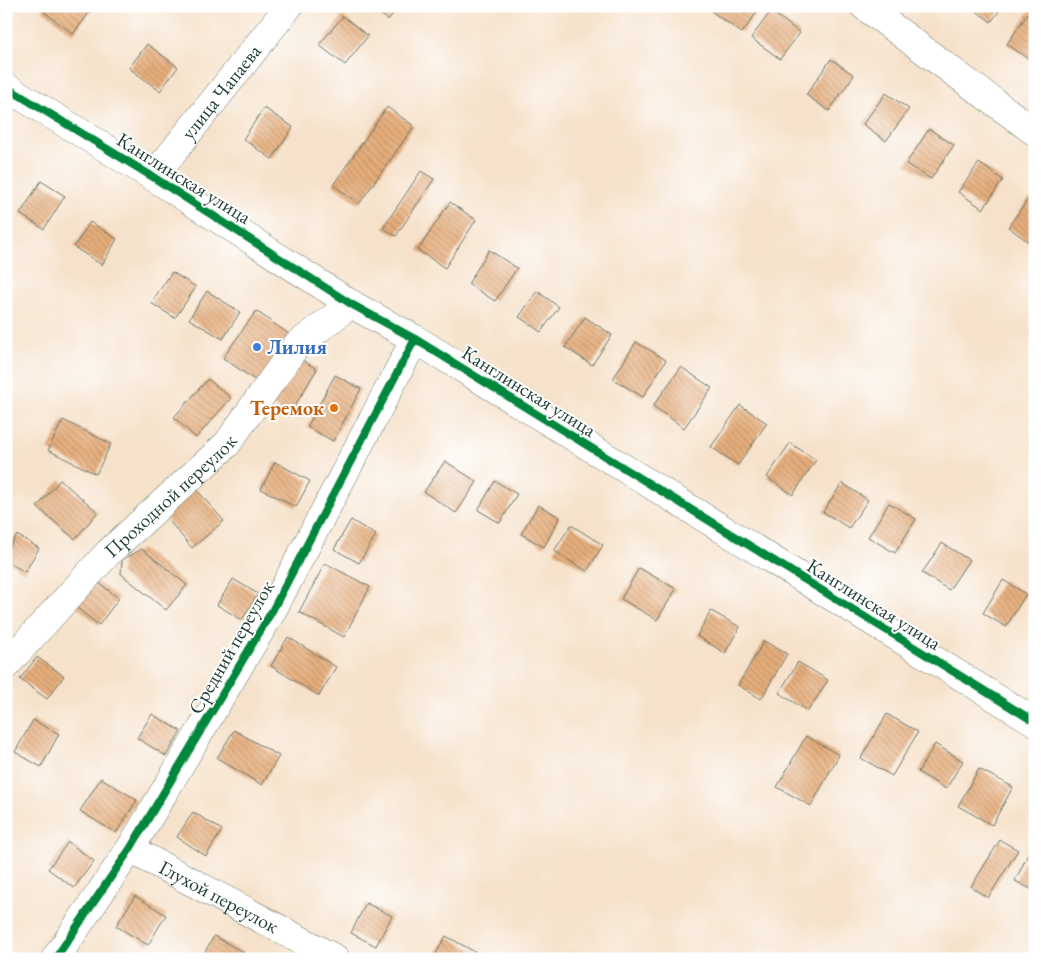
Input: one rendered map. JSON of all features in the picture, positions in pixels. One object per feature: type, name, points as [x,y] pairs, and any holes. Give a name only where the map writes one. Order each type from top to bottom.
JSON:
[{"type":"street","name":"улица Чапаева","points":[[153,177],[289,6]]},
{"type":"street","points":[[864,6],[1035,132]]},
{"type":"street","name":"Канглинская улица","points":[[6,87],[153,177],[351,304],[415,340],[1035,722]]},
{"type":"street","name":"Проходной переулок","points":[[6,665],[109,552],[227,444],[296,346],[351,304]]},
{"type":"street","name":"Средний переулок","points":[[55,959],[130,849],[272,611],[415,340]]},
{"type":"street","name":"Глухой переулок","points":[[130,849],[336,959]]},
{"type":"building","points":[[45,6],[91,6],[93,8],[73,34],[42,10]]},
{"type":"building","points":[[370,6],[399,6],[388,20]]},
{"type":"building","points":[[715,6],[761,6],[742,33],[711,11]]},
{"type":"building","points":[[970,6],[1003,6],[991,22]]},
{"type":"building","points":[[1033,6],[1035,6],[1035,63],[1007,44]]},
{"type":"building","points":[[771,11],[800,33],[780,59],[751,38]]},
{"type":"building","points":[[343,16],[368,36],[345,65],[319,45]]},
{"type":"building","points":[[147,44],[178,67],[160,91],[129,68]]},
{"type":"building","points":[[831,59],[854,75],[829,111],[806,95]]},
{"type":"building","points":[[886,93],[909,109],[886,141],[863,124]]},
{"type":"building","points":[[387,107],[414,126],[359,204],[333,185]]},
{"type":"building","points":[[264,108],[293,127],[272,159],[243,139]]},
{"type":"building","points":[[929,129],[954,145],[931,179],[906,164]]},
{"type":"building","points":[[979,163],[1003,180],[983,209],[958,192]]},
{"type":"building","points":[[421,171],[434,179],[396,236],[383,228]]},
{"type":"building","points":[[41,181],[65,196],[44,229],[20,214]]},
{"type":"building","points":[[1029,198],[1035,202],[1035,242],[1033,245],[1008,227]]},
{"type":"building","points":[[450,202],[476,220],[445,268],[418,250]]},
{"type":"building","points":[[90,222],[117,239],[102,265],[74,247]]},
{"type":"building","points":[[489,250],[517,268],[495,301],[468,284]]},
{"type":"building","points":[[172,272],[196,287],[175,318],[151,303]]},
{"type":"building","points":[[207,291],[240,312],[223,339],[189,319]]},
{"type":"building","points":[[537,291],[559,307],[541,332],[519,317]]},
{"type":"building","name":"Лилия","points":[[256,311],[292,336],[259,383],[223,358]]},
{"type":"building","points":[[585,317],[612,335],[592,365],[565,347]]},
{"type":"building","points":[[636,342],[666,360],[643,397],[613,379]]},
{"type":"building","points":[[297,357],[317,369],[289,416],[269,404]]},
{"type":"building","points":[[681,367],[712,388],[684,428],[653,406]]},
{"type":"building","name":"Теремок","points":[[335,375],[361,389],[333,441],[307,427]]},
{"type":"building","points":[[208,379],[231,398],[196,438],[174,417]]},
{"type":"building","points":[[740,405],[767,423],[738,465],[711,447]]},
{"type":"building","points":[[63,420],[111,444],[96,474],[48,450]]},
{"type":"building","points":[[790,443],[816,460],[793,495],[767,477]]},
{"type":"building","points":[[445,461],[477,482],[456,513],[424,492]]},
{"type":"building","points":[[275,462],[310,481],[296,507],[261,489]]},
{"type":"building","points":[[60,480],[98,512],[75,539],[37,507]]},
{"type":"building","points":[[495,481],[517,494],[500,523],[478,510]]},
{"type":"building","points":[[842,483],[868,500],[849,528],[823,512]]},
{"type":"building","points":[[195,488],[224,521],[192,548],[164,515]]},
{"type":"building","points":[[889,503],[916,519],[895,553],[868,537]]},
{"type":"building","points":[[538,505],[560,517],[544,547],[521,534]]},
{"type":"building","points":[[351,520],[376,535],[359,563],[334,549]]},
{"type":"building","points":[[571,525],[603,545],[587,571],[554,551]]},
{"type":"building","points":[[17,535],[39,548],[25,572],[6,561],[6,552]]},
{"type":"building","points":[[942,543],[969,560],[949,590],[922,573]]},
{"type":"building","points":[[142,549],[187,585],[166,610],[121,574],[122,560]]},
{"type":"building","points":[[325,563],[370,587],[344,637],[299,612]]},
{"type":"building","points":[[639,568],[676,589],[657,620],[621,599]]},
{"type":"building","points":[[233,579],[258,594],[242,620],[217,605]]},
{"type":"building","points":[[1003,580],[1026,594],[1006,627],[983,613]]},
{"type":"building","points":[[96,581],[119,598],[99,625],[76,607]]},
{"type":"building","points":[[711,611],[740,627],[725,653],[697,636]]},
{"type":"building","points":[[288,637],[336,667],[319,696],[271,666]]},
{"type":"building","points":[[764,641],[787,654],[761,699],[738,685]]},
{"type":"building","points":[[37,657],[64,676],[47,699],[20,679]]},
{"type":"building","points":[[798,662],[828,680],[808,711],[779,693]]},
{"type":"building","points":[[152,714],[181,731],[166,756],[137,738]]},
{"type":"building","points":[[887,714],[918,732],[892,776],[861,758]]},
{"type":"building","points":[[33,720],[59,734],[41,767],[15,752]]},
{"type":"building","points":[[234,730],[279,756],[262,785],[217,758]]},
{"type":"building","points":[[806,736],[839,755],[811,806],[777,787]]},
{"type":"building","points":[[935,744],[963,761],[946,789],[918,772]]},
{"type":"building","points":[[979,769],[1013,787],[992,825],[958,806]]},
{"type":"building","points":[[101,778],[137,800],[116,833],[80,811]]},
{"type":"building","points":[[193,812],[222,830],[206,856],[177,837]]},
{"type":"building","points":[[1000,840],[1018,850],[988,898],[971,887]]},
{"type":"building","points":[[1035,840],[1035,891],[1015,881]]},
{"type":"building","points":[[68,842],[94,861],[74,888],[48,869]]},
{"type":"building","points":[[135,896],[166,915],[148,945],[116,926]]},
{"type":"building","points":[[366,903],[392,916],[376,946],[351,933]]},
{"type":"building","points":[[214,936],[244,953],[241,959],[201,959]]},
{"type":"building","points":[[446,936],[475,952],[471,959],[433,959]]},
{"type":"cycle path","points":[[6,87],[153,177],[351,304],[415,339],[1035,722]]},
{"type":"cycle path","points":[[55,959],[130,849],[272,611],[415,339]]},
{"type":"place","name":"Лилия","points":[[257,347]]},
{"type":"place","name":"Теремок","points":[[334,408]]}]
